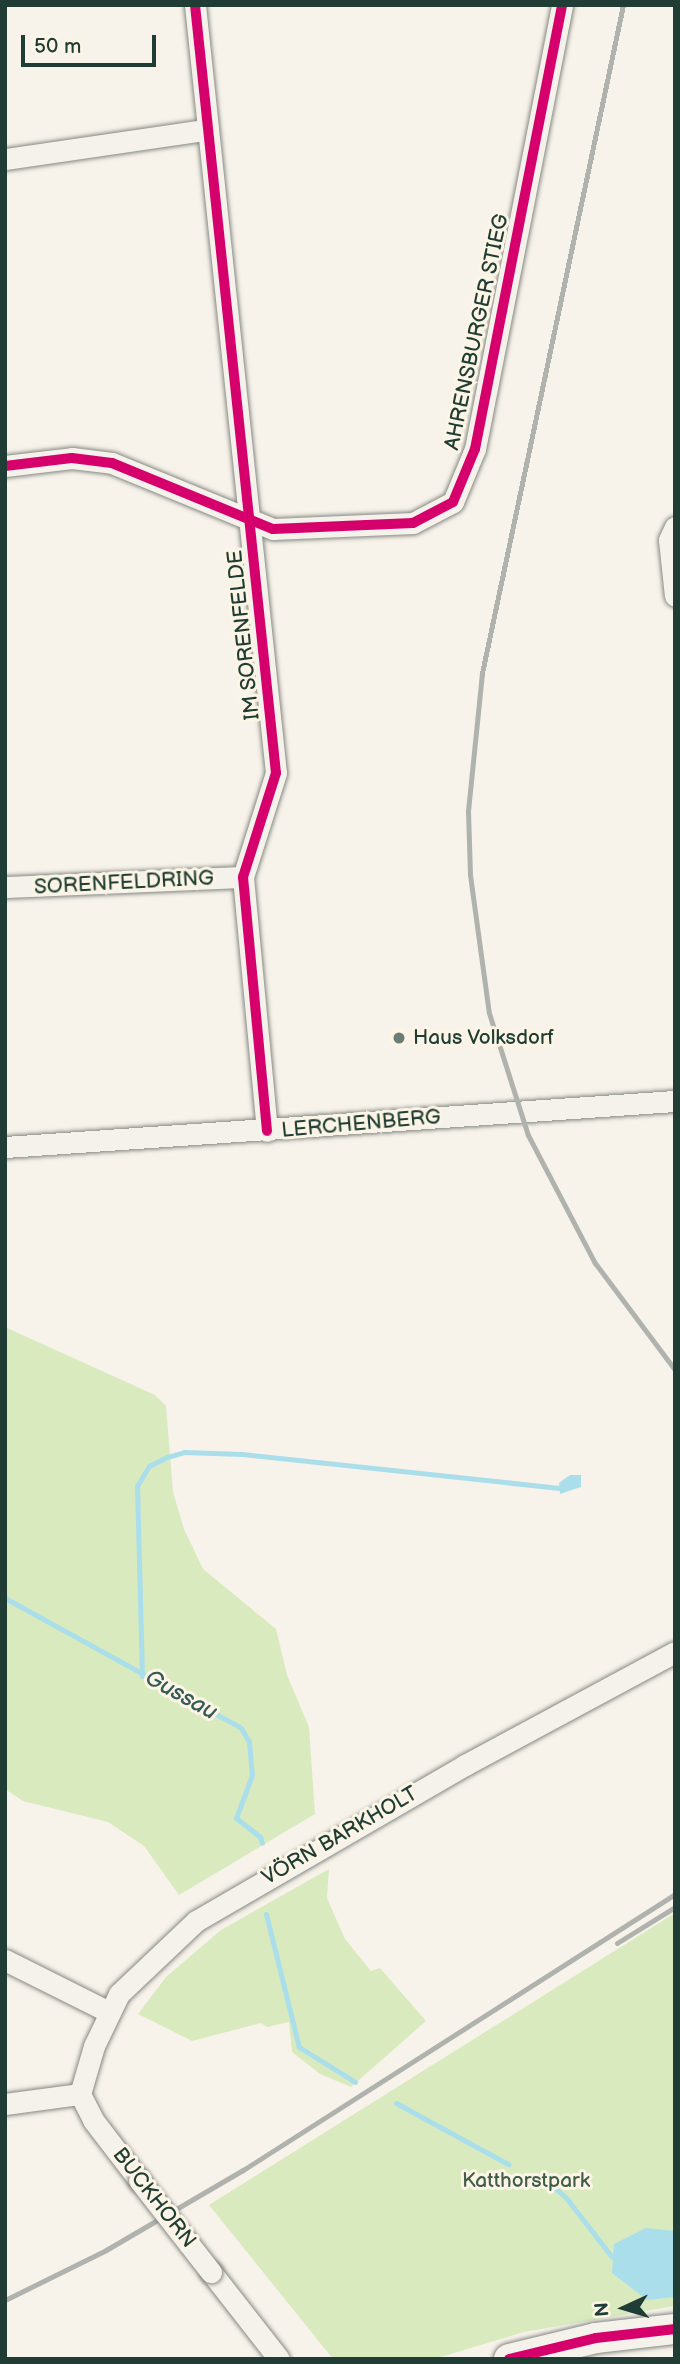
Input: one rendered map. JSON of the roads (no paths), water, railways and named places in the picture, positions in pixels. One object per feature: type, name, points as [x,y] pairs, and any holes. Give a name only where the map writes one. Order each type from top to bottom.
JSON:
[{"type":"main road","points":[[509,2359],[596,2339],[675,2329]]},
{"type":"street","name":"IM SORENFELDE","points":[[195,5],[205,130],[251,523],[276,773],[243,877],[267,1131]]},
{"type":"street","name":"AHRENSBURGER STIEG","points":[[251,523],[273,529],[324,530],[413,523],[453,502],[475,449],[562,5]]},
{"type":"street","points":[[5,159],[205,130]]},
{"type":"street","points":[[5,466],[72,458],[112,463],[251,523]]},
{"type":"street","points":[[675,527],[669,540],[675,596]]},
{"type":"street","name":"SORENFELDRING","points":[[5,887],[243,877]]},
{"type":"street","name":"LERCHENBERG","points":[[5,1147],[675,1101]]},
{"type":"street","name":"VÖRN BARKHOLT","points":[[80,2094],[109,2012],[133,1979],[196,1921],[454,1771],[675,1652]]},
{"type":"street","points":[[5,1960],[109,2012]]},
{"type":"street","points":[[5,2104],[80,2094]]},
{"type":"street","name":"BUCKHORN","points":[[80,2094],[93,2120],[279,2359]]},
{"type":"water","points":[[570,1475],[581,1475],[581,1487],[560,1494],[559,1483]]},
{"type":"water","points":[[646,2228],[675,2231],[675,2297],[647,2300],[612,2273],[614,2244]]},
{"type":"waterway","points":[[142,1676],[137,1486],[149,1466],[167,1457],[184,1452],[242,1454],[559,1488]]},
{"type":"waterway","name":"Gussau","points":[[5,1598],[241,1728],[249,1742],[252,1775],[236,1818],[260,1837],[262,1843]]},
{"type":"waterway","name":"Gussau","points":[[266,1914],[299,2047],[355,2082]]},
{"type":"waterway","name":"Gussau","points":[[396,2103],[508,2164]]},
{"type":"waterway","name":"Gussau","points":[[541,2176],[567,2199],[612,2257]]},
{"type":"railway","points":[[623,5],[482,673],[468,811],[470,875],[489,1013],[528,1135],[595,1263],[675,1370]]},
{"type":"railway","points":[[5,2300],[106,2250],[243,2170],[675,1894]]},
{"type":"railway","points":[[617,1943],[675,1907]]},
{"type":"place","name":"Haus Volksdorf","points":[[399,1038]]},
{"type":"park label","name":"Katthorstpark","points":[[526,2181]]}]
